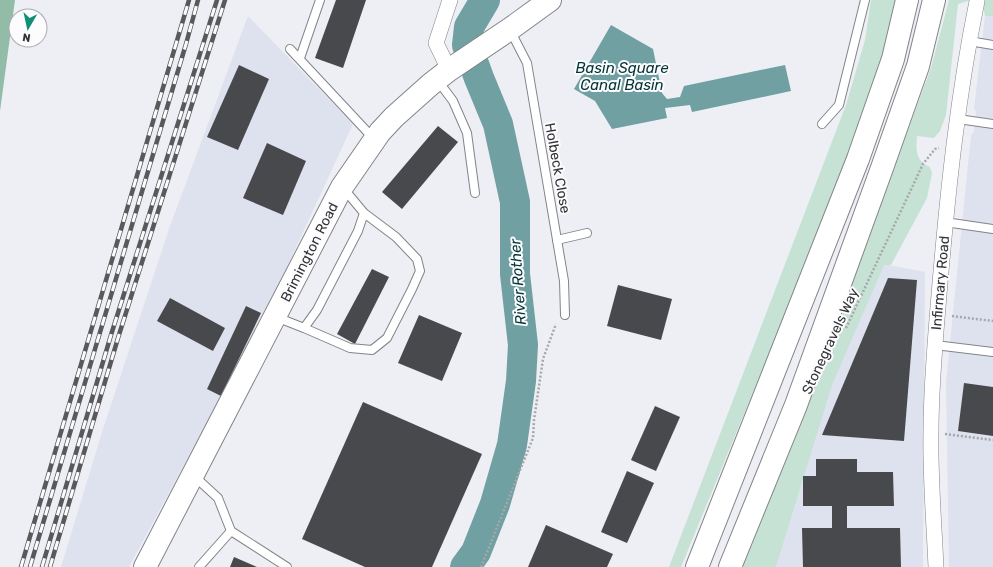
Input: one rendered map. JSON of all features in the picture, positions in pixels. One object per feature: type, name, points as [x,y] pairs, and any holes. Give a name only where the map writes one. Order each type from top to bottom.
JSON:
[{"type":"main road","name":"Brimington Road","points":[[145,567],[342,187],[375,139],[394,117],[443,75],[550,0]]},
{"type":"main road","points":[[697,567],[858,159],[893,59],[907,0]]},
{"type":"main road","points":[[730,567],[796,405],[877,183],[918,66],[934,0]]},
{"type":"street","points":[[443,75],[436,43],[450,0]]},
{"type":"street","name":"Infirmary Road","points":[[936,567],[931,432],[934,345],[938,314],[945,222],[955,142],[969,41],[977,1]]},
{"type":"lane","points":[[300,58],[320,0]]},
{"type":"lane","points":[[822,124],[839,105],[865,0]]},
{"type":"lane","name":"Holbeck Close","points":[[510,29],[527,63],[558,240],[564,281],[565,315]]},
{"type":"lane","points":[[969,41],[993,45]]},
{"type":"lane","points":[[290,49],[375,139]]},
{"type":"lane","points":[[443,75],[467,133],[475,193]]},
{"type":"lane","points":[[958,119],[993,124]]},
{"type":"lane","points":[[275,317],[350,348],[372,350],[387,338],[401,312],[420,272],[417,260],[396,237],[364,213],[342,187]]},
{"type":"lane","points":[[304,328],[317,310],[358,230],[364,213]]},
{"type":"lane","points":[[945,222],[993,229]]},
{"type":"lane","points":[[558,240],[587,233]]},
{"type":"lane","points":[[934,345],[993,352]]},
{"type":"lane","points":[[192,474],[218,498],[231,531],[287,567]]},
{"type":"lane","points":[[199,567],[231,531]]},
{"type":"path","name":"Stonegravels Way","points":[[844,332],[923,164],[935,149],[955,142]]},
{"type":"path","points":[[938,314],[993,321]]},
{"type":"path","points":[[481,567],[533,438],[534,420],[543,359],[557,323],[565,315]]},
{"type":"path","points":[[946,434],[993,440]]},
{"type":"shaded area","points":[[248,16],[353,124],[267,310],[129,567],[61,567],[103,429],[170,226]]},
{"type":"shaded area","points":[[985,16],[993,16],[993,567],[949,567],[946,383],[971,135],[974,132],[976,111],[974,109]]},
{"type":"shaded area","points":[[884,264],[925,272],[923,567],[776,567],[831,385]]},
{"type":"green space","points":[[0,0],[15,0],[14,8],[8,8],[9,48],[0,111]]},
{"type":"green space","points":[[871,0],[898,0],[877,78],[807,261],[681,567],[669,567],[846,105],[865,40]]},
{"type":"green space","points":[[949,0],[993,0],[993,16],[985,16],[982,2],[968,1],[958,4],[946,115],[940,131],[934,138],[917,136],[916,145],[919,158],[930,167],[932,173],[927,198],[891,265],[884,265],[832,385],[776,567],[741,567],[827,347],[931,68]]},
{"type":"water","name":"Basin Square Canal Basin","points":[[611,25],[653,49],[662,93],[667,99],[680,97],[684,86],[785,65],[791,91],[692,112],[690,105],[665,108],[667,118],[612,129],[595,101],[574,89]]},
{"type":"building","points":[[336,0],[366,0],[343,68],[315,58]]},
{"type":"building","points":[[239,65],[269,79],[238,150],[207,137]]},
{"type":"building","points":[[438,126],[458,142],[402,209],[382,192]]},
{"type":"building","points":[[267,143],[306,161],[283,215],[243,198]]},
{"type":"building","points":[[372,269],[389,277],[355,344],[337,334]]},
{"type":"building","points":[[888,278],[917,280],[904,441],[822,435]]},
{"type":"building","points":[[618,285],[672,299],[661,340],[607,326]]},
{"type":"building","points":[[170,298],[225,328],[213,351],[157,321]]},
{"type":"building","points":[[246,306],[261,313],[221,396],[207,389]]},
{"type":"building","points":[[419,315],[462,333],[442,381],[398,363]]},
{"type":"building","points":[[964,383],[993,387],[993,436],[958,431]]},
{"type":"building","points":[[363,402],[482,454],[432,567],[365,567],[302,539]]},
{"type":"building","points":[[655,406],[680,417],[656,471],[631,460]]},
{"type":"building","points":[[816,459],[857,459],[857,472],[893,472],[894,506],[847,506],[847,528],[900,528],[901,567],[803,567],[802,528],[832,528],[832,506],[803,506],[803,476],[816,476]]},
{"type":"building","points":[[627,471],[654,483],[627,543],[601,532]]},
{"type":"building","points":[[546,525],[613,554],[607,567],[528,567]]},
{"type":"building","points":[[234,557],[257,567],[230,567]]},
{"type":"waterway","name":"River Rother","points":[[465,567],[476,552],[495,504],[512,445],[521,381],[523,345],[515,274],[515,202],[498,124],[467,45],[469,27],[485,0]]},
{"type":"railway","points":[[21,567],[189,0]]},
{"type":"railway","points":[[30,567],[198,0]]},
{"type":"railway","points":[[42,567],[111,335],[217,0]]},
{"type":"railway","points":[[50,567],[118,338],[225,0]]}]
